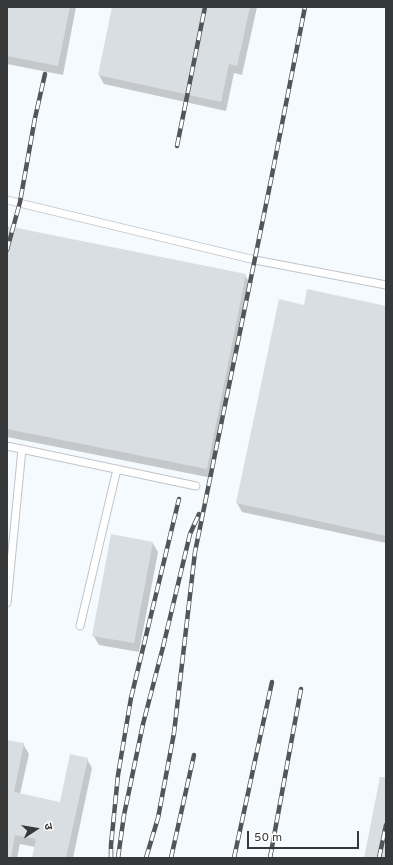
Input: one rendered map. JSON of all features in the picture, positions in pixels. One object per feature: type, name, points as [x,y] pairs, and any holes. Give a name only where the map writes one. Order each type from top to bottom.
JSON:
[{"type":"lane","points":[[7,200],[255,260],[386,285]]},
{"type":"lane","points":[[7,446],[196,486]]},
{"type":"lane","points":[[7,603],[22,449]]},
{"type":"lane","points":[[80,626],[117,470]]},
{"type":"building","points":[[7,7],[70,7],[58,66],[7,56]]},
{"type":"building","points":[[112,7],[250,7],[237,66],[229,64],[221,102],[98,75]]},
{"type":"building","points":[[7,226],[246,274],[207,469],[7,429]]},
{"type":"building","points":[[307,289],[386,306],[386,536],[236,503],[279,299],[304,305]]},
{"type":"building","points":[[111,534],[153,542],[134,643],[92,636]]},
{"type":"building","points":[[7,740],[24,743],[14,792],[60,802],[70,754],[88,758],[66,858],[32,858],[36,839],[15,835],[11,858],[7,858]]},
{"type":"building","points":[[380,777],[386,777],[386,858],[364,858]]},
{"type":"railway","points":[[177,146],[205,7]]},
{"type":"railway","points":[[146,858],[158,818],[174,733],[195,552],[305,7]]},
{"type":"railway","points":[[7,250],[20,202],[35,118],[45,74]]},
{"type":"railway","points":[[111,858],[118,775],[131,698],[179,499]]},
{"type":"railway","points":[[118,858],[124,815],[143,724],[190,534],[199,514]]},
{"type":"railway","points":[[234,858],[272,682]]},
{"type":"railway","points":[[270,858],[301,689]]},
{"type":"railway","points":[[171,858],[194,755]]},
{"type":"railway","points":[[379,858],[386,825]]}]
